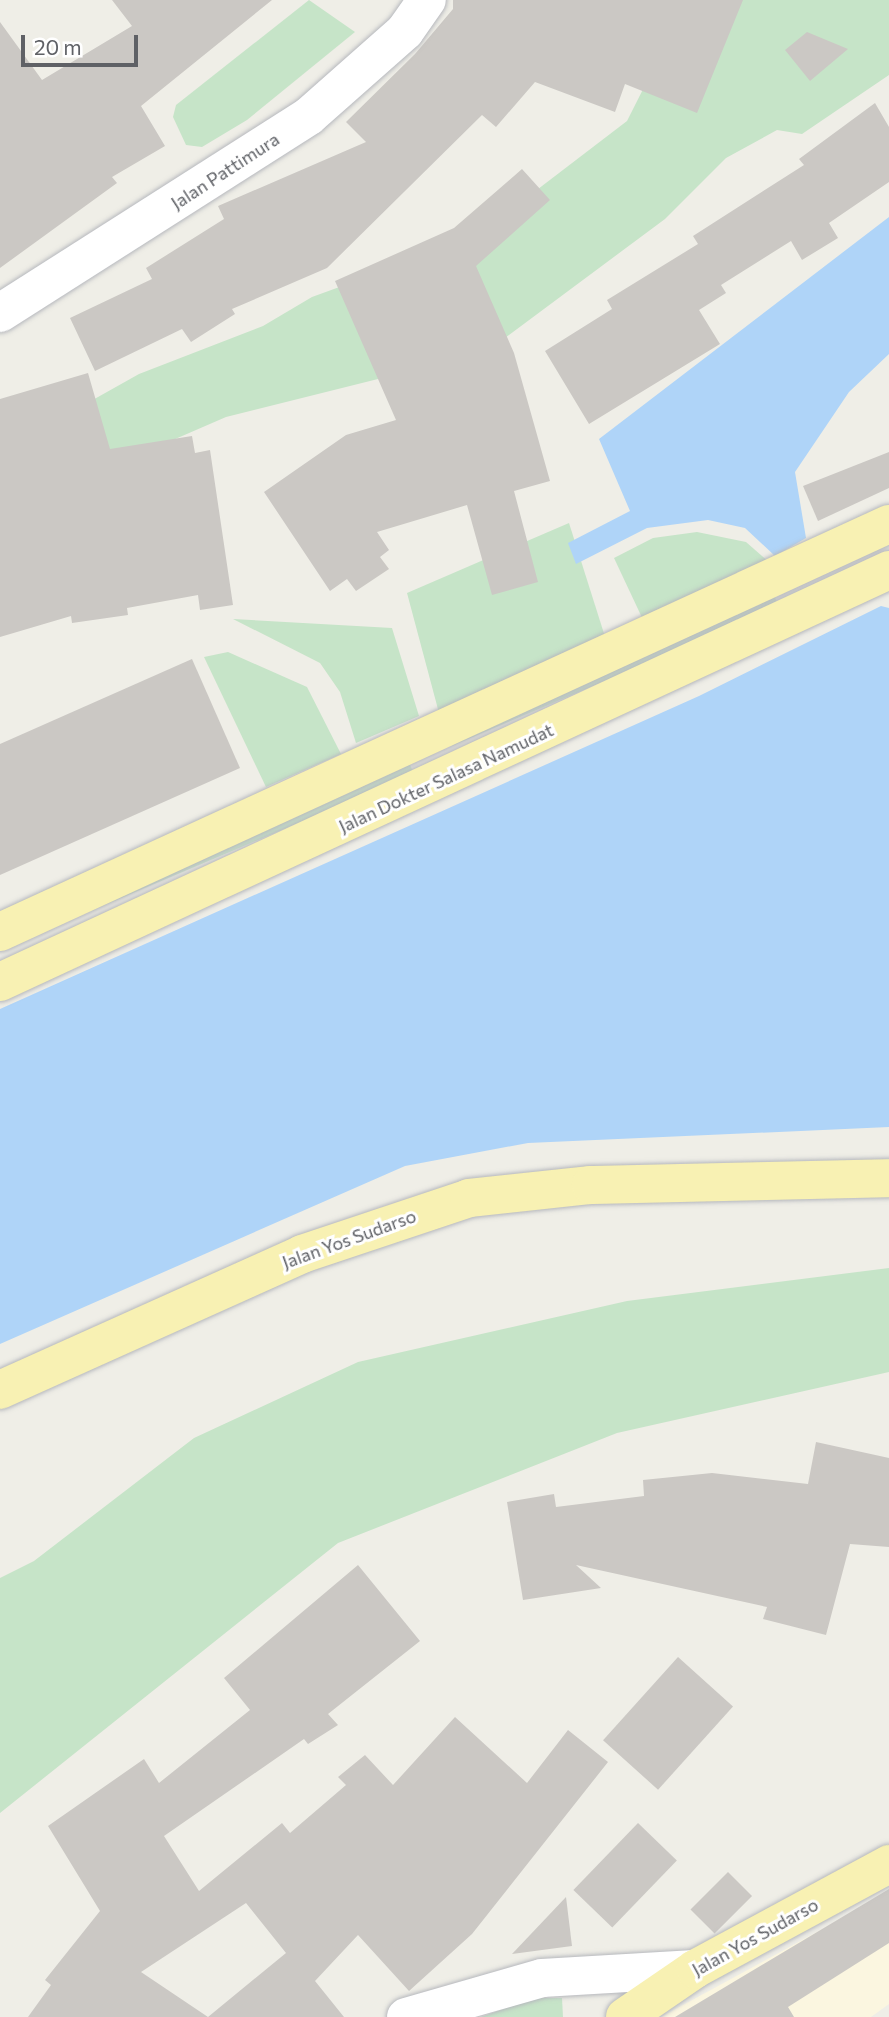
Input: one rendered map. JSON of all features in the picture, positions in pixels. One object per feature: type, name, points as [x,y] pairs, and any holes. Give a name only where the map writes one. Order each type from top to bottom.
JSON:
[{"type":"main road","name":"Jalan Pattimura","points":[[0,313],[309,116],[405,31],[426,0]]},
{"type":"main road","points":[[0,932],[812,562],[889,524]]},
{"type":"main road","name":"Jalan Dokter Salasa Namudat","points":[[0,982],[783,623],[889,570]]},
{"type":"main road","points":[[433,735],[448,778]]},
{"type":"main road","name":"Jalan Yos Sudarso","points":[[0,1390],[302,1254],[469,1198],[591,1185],[889,1178]]},
{"type":"main road","name":"Jalan Yos Sudarso","points":[[625,2017],[695,1969],[889,1864]]},
{"type":"main road","points":[[406,2017],[542,1978],[695,1969]]},
{"type":"shaded area","points":[[889,1893],[889,2004],[871,2017],[661,2017]]},
{"type":"green space","points":[[309,0],[355,32],[247,120],[202,147],[186,145],[173,117],[176,105]]},
{"type":"green space","points":[[688,0],[889,0],[889,75],[802,134],[777,130],[726,158],[665,219],[486,352],[226,417],[0,515],[0,452],[139,374],[263,326],[312,297],[474,238],[627,121]]},
{"type":"green space","points":[[569,523],[607,643],[439,713],[407,593]]},
{"type":"green space","points":[[697,532],[746,542],[769,562],[645,624],[614,558],[653,538]]},
{"type":"green space","points":[[774,595],[779,607],[452,746],[447,734]]},
{"type":"green space","points":[[233,619],[392,628],[419,716],[356,743],[340,692],[320,663]]},
{"type":"green space","points":[[228,652],[307,687],[341,754],[266,787],[204,657]]},
{"type":"green space","points":[[408,760],[414,774],[0,949],[0,933]]},
{"type":"green space","points":[[889,1268],[889,1372],[617,1433],[338,1543],[0,1813],[0,1578],[34,1561],[194,1438],[358,1362],[627,1301]]},
{"type":"green space","points":[[535,1998],[562,1998],[563,2017],[481,2017]]},
{"type":"water","points":[[889,217],[889,354],[849,392],[795,472],[806,538],[775,556],[745,528],[708,520],[647,528],[576,564],[568,543],[630,511],[599,439]]},
{"type":"water","points":[[881,606],[889,608],[889,1127],[528,1143],[405,1166],[0,1344],[0,1009],[699,696]]},
{"type":"building","points":[[112,0],[272,0],[141,106],[165,146],[112,177],[117,183],[0,268],[0,22],[42,80],[132,26]]},
{"type":"building","points":[[453,0],[743,0],[697,113],[625,84],[615,112],[535,82],[496,127],[482,115],[327,268],[232,309],[235,314],[191,342],[182,329],[95,371],[70,318],[152,279],[146,268],[224,219],[218,206],[366,142],[346,122],[415,54],[453,9]]},
{"type":"building","points":[[807,32],[848,49],[810,81],[785,50]]},
{"type":"building","points":[[875,103],[889,127],[889,182],[829,223],[838,238],[802,260],[791,241],[721,285],[726,293],[699,310],[720,344],[589,424],[545,351],[612,309],[607,300],[698,244],[693,236],[804,165],[799,159]]},
{"type":"building","points":[[522,169],[550,200],[476,266],[514,353],[550,481],[514,491],[538,582],[492,595],[467,505],[377,532],[389,550],[380,557],[389,569],[356,591],[347,579],[330,591],[264,492],[346,435],[396,420],[335,281],[454,228]]},
{"type":"building","points":[[88,373],[110,449],[192,436],[195,453],[210,450],[233,605],[200,610],[198,595],[127,608],[128,615],[72,623],[71,616],[0,637],[0,399]]},
{"type":"building","points":[[889,452],[889,488],[818,521],[803,486]]},
{"type":"building","points":[[192,659],[240,768],[0,875],[0,744]]},
{"type":"building","points":[[816,1442],[889,1458],[889,1547],[850,1544],[826,1635],[763,1619],[767,1607],[576,1565],[601,1588],[523,1600],[507,1502],[554,1494],[556,1507],[644,1496],[643,1480],[712,1473],[808,1484]]},
{"type":"building","points":[[358,1565],[420,1641],[328,1714],[338,1725],[308,1744],[304,1739],[164,1836],[199,1891],[282,1823],[290,1833],[346,1785],[338,1777],[365,1755],[393,1785],[455,1717],[527,1783],[568,1730],[608,1762],[472,1934],[409,1991],[358,1935],[315,1981],[344,2017],[208,2017],[28,2017],[51,1985],[45,1980],[100,1911],[48,1826],[144,1759],[159,1783],[250,1710],[224,1678]],"holes":[[[246,1903],[286,1953],[208,2017],[141,1972]]]},
{"type":"building","points":[[678,1657],[733,1707],[658,1790],[603,1740]]},
{"type":"building","points":[[638,1823],[677,1861],[612,1927],[573,1890]]},
{"type":"building","points":[[728,1872],[752,1896],[715,1934],[691,1909]]},
{"type":"building","points":[[889,1889],[889,1943],[788,2007],[794,2017],[675,2017]]},
{"type":"building","points":[[566,1897],[572,1946],[512,1954]]}]
